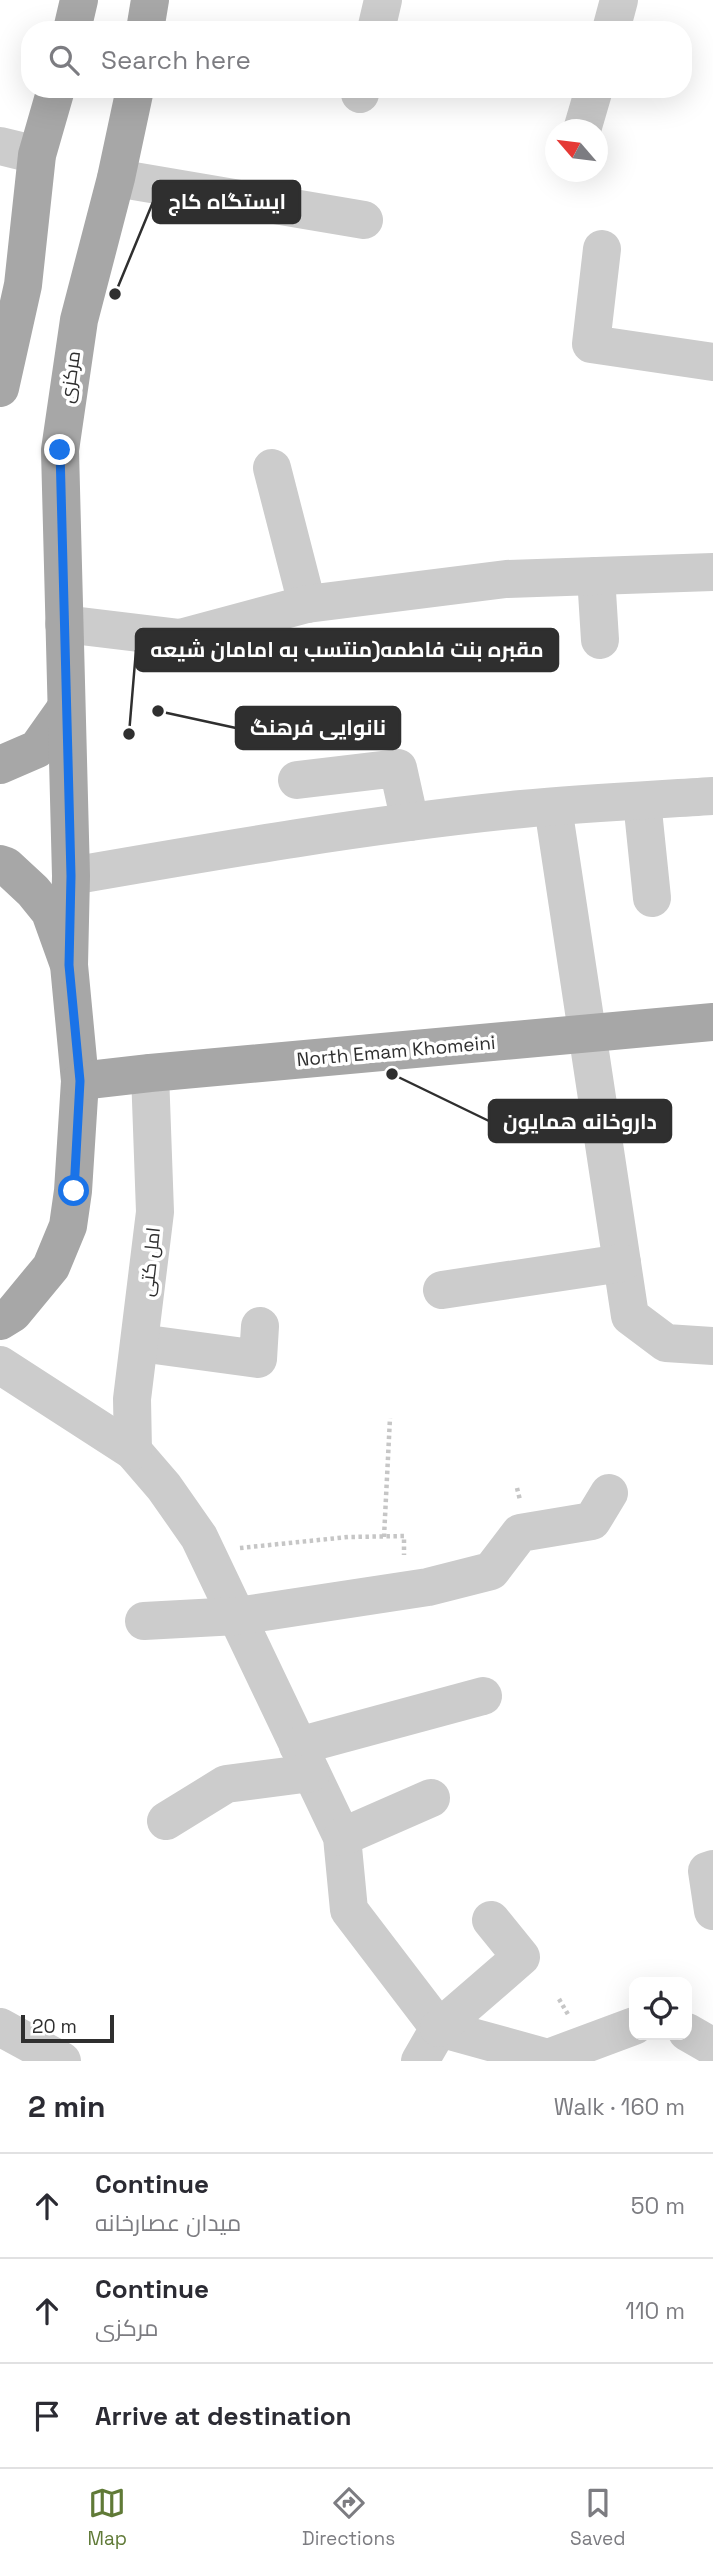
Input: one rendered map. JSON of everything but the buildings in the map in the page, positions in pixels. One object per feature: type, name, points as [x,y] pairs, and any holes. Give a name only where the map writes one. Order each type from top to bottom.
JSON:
[{"type":"main road","points":[[74,21],[79,0]]},
{"type":"main road","points":[[146,21],[150,0]]},
{"type":"main road","points":[[0,388],[12,291],[37,155],[53,98]]},
{"type":"main road","name":"مرکزی","points":[[69,965],[71,876],[60,450],[79,320],[116,178],[132,98]]},
{"type":"main road","points":[[0,765],[37,749],[66,708]]},
{"type":"main road","points":[[0,864],[6,866],[33,891],[50,912],[69,965],[80,1081],[74,1191],[68,1226],[51,1267],[13,1312],[0,1321]]},
{"type":"main road","name":"North Emam Khomeini","points":[[80,1081],[713,1022]]},
{"type":"street","points":[[378,21],[383,0]]},
{"type":"street","points":[[613,21],[619,0]]},
{"type":"street","points":[[585,119],[591,98]]},
{"type":"street","points":[[0,146],[37,155]]},
{"type":"street","points":[[116,178],[364,220]]},
{"type":"street","points":[[602,249],[591,344],[713,362]]},
{"type":"street","points":[[272,468],[307,604]]},
{"type":"street","points":[[64,624],[180,638],[307,604],[506,579],[713,572]]},
{"type":"street","points":[[596,576],[600,640]]},
{"type":"street","points":[[296,780],[398,768],[410,822]]},
{"type":"street","points":[[71,876],[245,846],[410,822],[552,807],[713,796]]},
{"type":"street","points":[[642,801],[652,898]]},
{"type":"street","points":[[552,807],[589,1033],[630,1316],[666,1343],[713,1346]]},
{"type":"street","name":"امل کتی","points":[[133,1451],[132,1399],[155,1212],[150,1073]]},
{"type":"street","points":[[442,1290],[622,1263]]},
{"type":"street","points":[[141,1343],[258,1359],[260,1326]]},
{"type":"street","points":[[0,1365],[133,1451],[164,1487],[199,1536],[342,1837],[349,1910],[439,2028],[565,2057],[629,2028]]},
{"type":"street","points":[[144,1621],[237,1616],[428,1587],[491,1571],[520,1533],[592,1521],[609,1493]]},
{"type":"street","points":[[166,1821],[226,1784],[482,1696]]},
{"type":"street","points":[[342,1837],[431,1798]]},
{"type":"street","points":[[713,1869],[707,1871],[713,1911]]},
{"type":"street","points":[[420,2061],[439,2028],[521,1957],[491,1920]]},
{"type":"street","points":[[2,2033],[62,2061]]},
{"type":"street","points":[[692,2035],[713,2047]]},
{"type":"path","points":[[384,1537],[390,1418]]},
{"type":"path","points":[[205,1550],[348,1537],[404,1536],[404,1591]]},
{"type":"place","name":"ایستگاه کاج","points":[[115,294]]},
{"type":"place","name":"نانوایی فرهنگ","points":[[158,711]]},
{"type":"place","name":"مقبره بنت فاطمه(منتسب به امامان شیعه","points":[[129,734]]},
{"type":"place","name":"داروخانه همایون","points":[[392,1074]]},
{"type":"route","points":[[60,450],[71,876],[69,965],[80,1081],[74,1191]]}]
